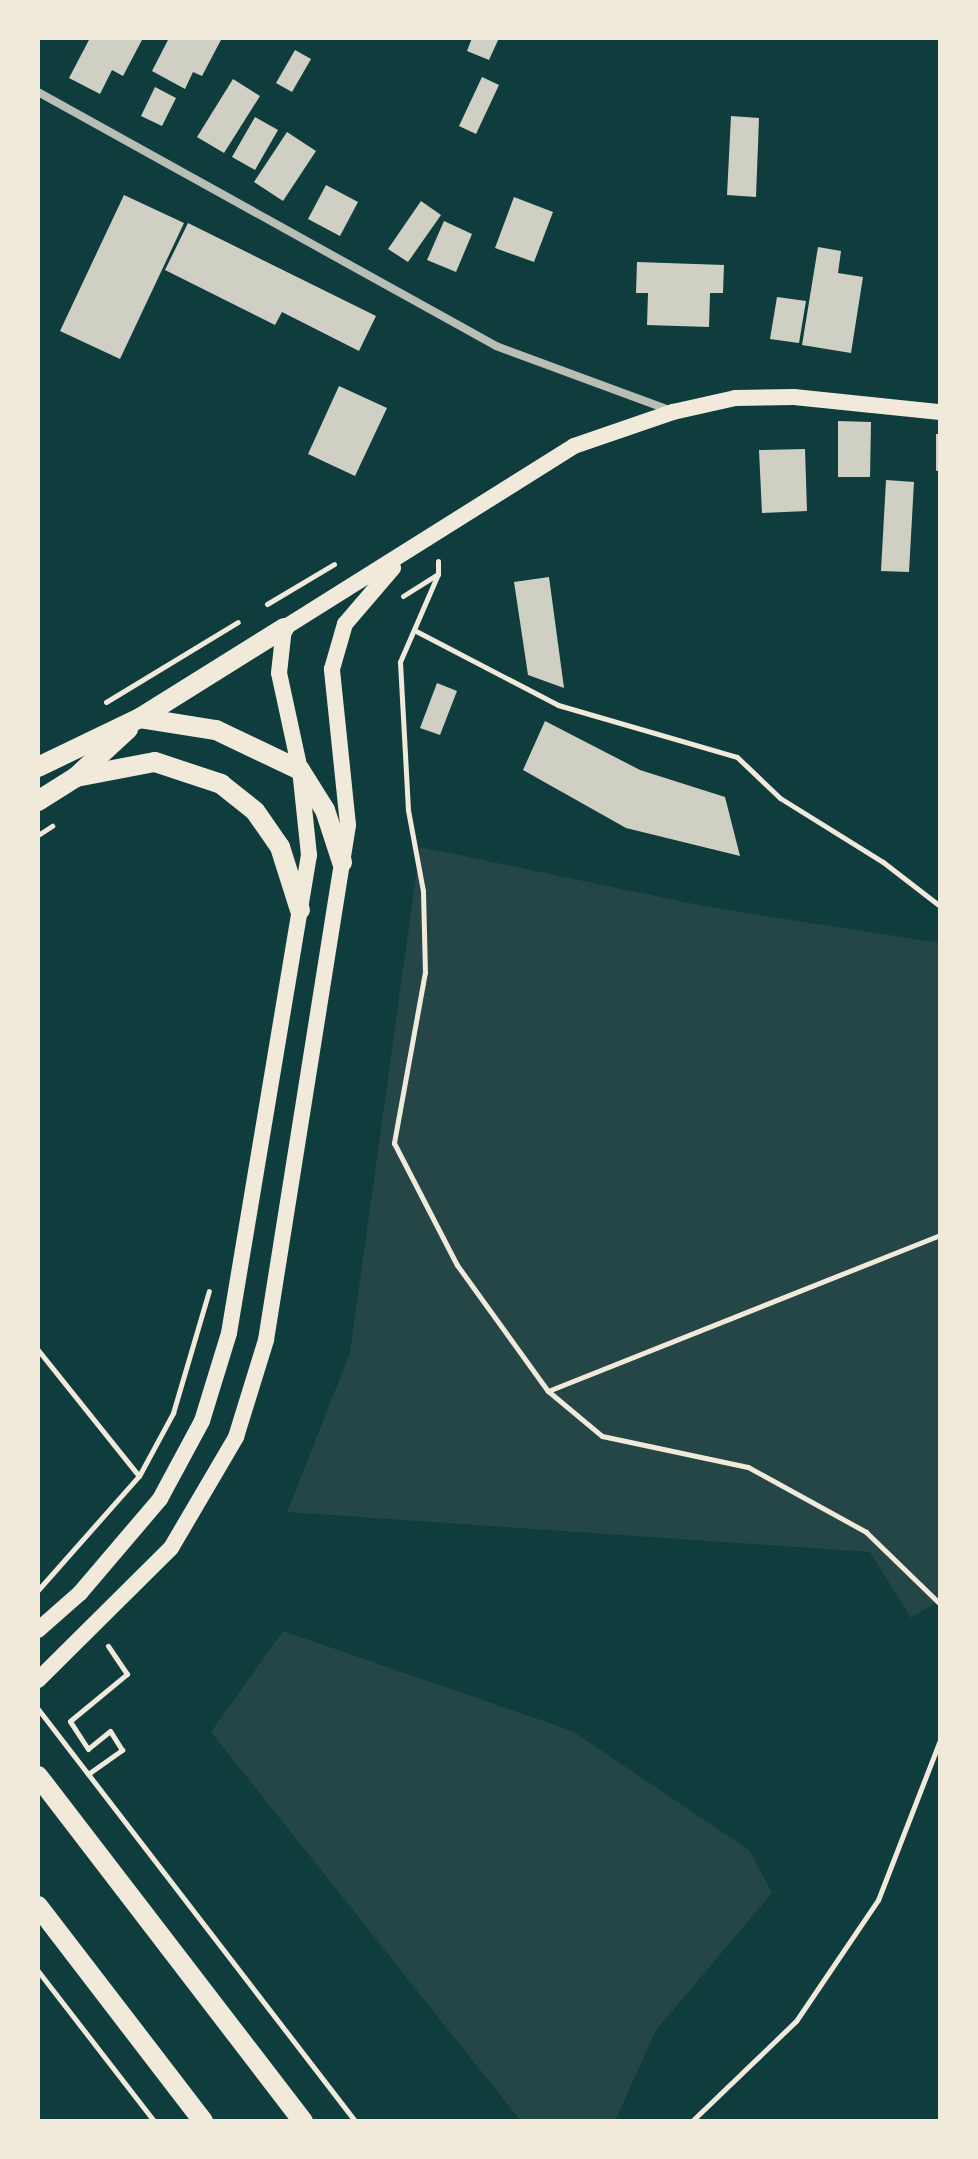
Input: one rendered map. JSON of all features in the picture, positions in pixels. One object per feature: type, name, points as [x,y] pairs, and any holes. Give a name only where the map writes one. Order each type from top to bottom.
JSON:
[{"type":"main road","points":[[38,767],[140,718],[574,446],[673,412],[735,398],[794,397],[940,412]]},
{"type":"main road","points":[[38,1680],[171,1548],[236,1437],[266,1340],[342,862],[346,782],[332,669],[345,624],[404,554]]},
{"type":"main road","points":[[38,1630],[80,1593],[160,1499],[202,1421],[229,1333],[309,855],[300,770],[279,673],[284,628]]},
{"type":"main road","points":[[140,718],[216,730],[300,770],[325,810],[342,862]]},
{"type":"main road","points":[[38,801],[76,777],[140,718]]},
{"type":"main road","points":[[76,777],[155,762],[221,784],[255,811],[280,847],[300,910]]},
{"type":"main road","points":[[38,1776],[303,2121]]},
{"type":"main road","points":[[38,1906],[203,2121]]},
{"type":"street","points":[[38,92],[496,346],[673,412]]},
{"type":"path","points":[[438,574],[400,662],[408,810],[423,891],[425,972],[394,1143],[457,1265],[548,1391],[602,1436],[761,1474],[866,1532],[940,1604]]},
{"type":"path","points":[[414,630],[558,705],[737,757],[780,798],[883,862],[940,906]]},
{"type":"path","points":[[38,835],[61,820]]},
{"type":"path","points":[[548,1391],[940,1235]]},
{"type":"path","points":[[38,1590],[139,1476],[173,1413],[211,1285]]},
{"type":"path","points":[[38,1350],[139,1476]]},
{"type":"path","points":[[88,1774],[122,1750],[110,1731],[88,1749],[70,1721],[127,1674],[108,1646]]},
{"type":"path","points":[[38,1709],[355,2121]]},
{"type":"path","points":[[692,2121],[796,2021],[878,1900],[940,1740]]},
{"type":"path","points":[[38,1971],[154,2121]]},
{"type":"shaded area","points":[[420,847],[708,907],[940,943],[940,1600],[911,1618],[870,1552],[287,1512],[350,1353]]},
{"type":"shaded area","points":[[283,1631],[572,1731],[749,1850],[772,1893],[656,2030],[615,2121],[521,2121],[211,1732]]},
{"type":"building","points":[[90,38],[143,38],[123,76],[112,70],[100,94],[69,78]]},
{"type":"building","points":[[169,38],[222,38],[202,76],[193,72],[185,89],[152,71]]},
{"type":"building","points":[[472,38],[499,38],[489,60],[467,51]]},
{"type":"building","points":[[295,50],[311,59],[292,92],[276,83]]},
{"type":"building","points":[[482,77],[499,85],[476,134],[459,126]]},
{"type":"building","points":[[233,79],[260,96],[224,153],[197,137]]},
{"type":"building","points":[[155,87],[176,98],[162,126],[141,116]]},
{"type":"building","points":[[731,116],[759,118],[756,197],[727,195]]},
{"type":"building","points":[[255,117],[278,130],[255,170],[232,157]]},
{"type":"building","points":[[287,132],[316,151],[283,201],[254,182]]},
{"type":"building","points":[[326,185],[358,202],[340,236],[308,219]]},
{"type":"building","points":[[124,195],[184,223],[120,359],[60,331]]},
{"type":"building","points":[[514,197],[553,212],[534,262],[495,248]]},
{"type":"building","points":[[421,201],[441,215],[408,262],[388,249]]},
{"type":"building","points":[[444,221],[472,234],[456,272],[427,260]]},
{"type":"building","points":[[188,223],[376,316],[359,351],[282,312],[275,325],[165,270]]},
{"type":"building","points":[[818,247],[841,251],[838,273],[863,277],[851,353],[802,345]]},
{"type":"building","points":[[637,262],[724,265],[723,293],[710,293],[709,327],[647,325],[648,293],[636,293]]},
{"type":"building","points":[[777,297],[806,301],[799,343],[770,339]]},
{"type":"building","points":[[339,386],[387,408],[355,476],[308,454]]},
{"type":"building","points":[[838,421],[871,422],[870,477],[838,477]]},
{"type":"building","points":[[936,434],[940,434],[940,470],[936,471]]},
{"type":"building","points":[[805,449],[807,511],[762,513],[759,450]]},
{"type":"building","points":[[886,480],[914,482],[909,572],[881,571]]},
{"type":"building","points":[[549,577],[564,688],[528,675],[514,582]]},
{"type":"building","points":[[437,683],[457,691],[440,735],[420,728]]},
{"type":"building","points":[[545,721],[640,770],[725,797],[740,856],[626,828],[523,770]]}]
